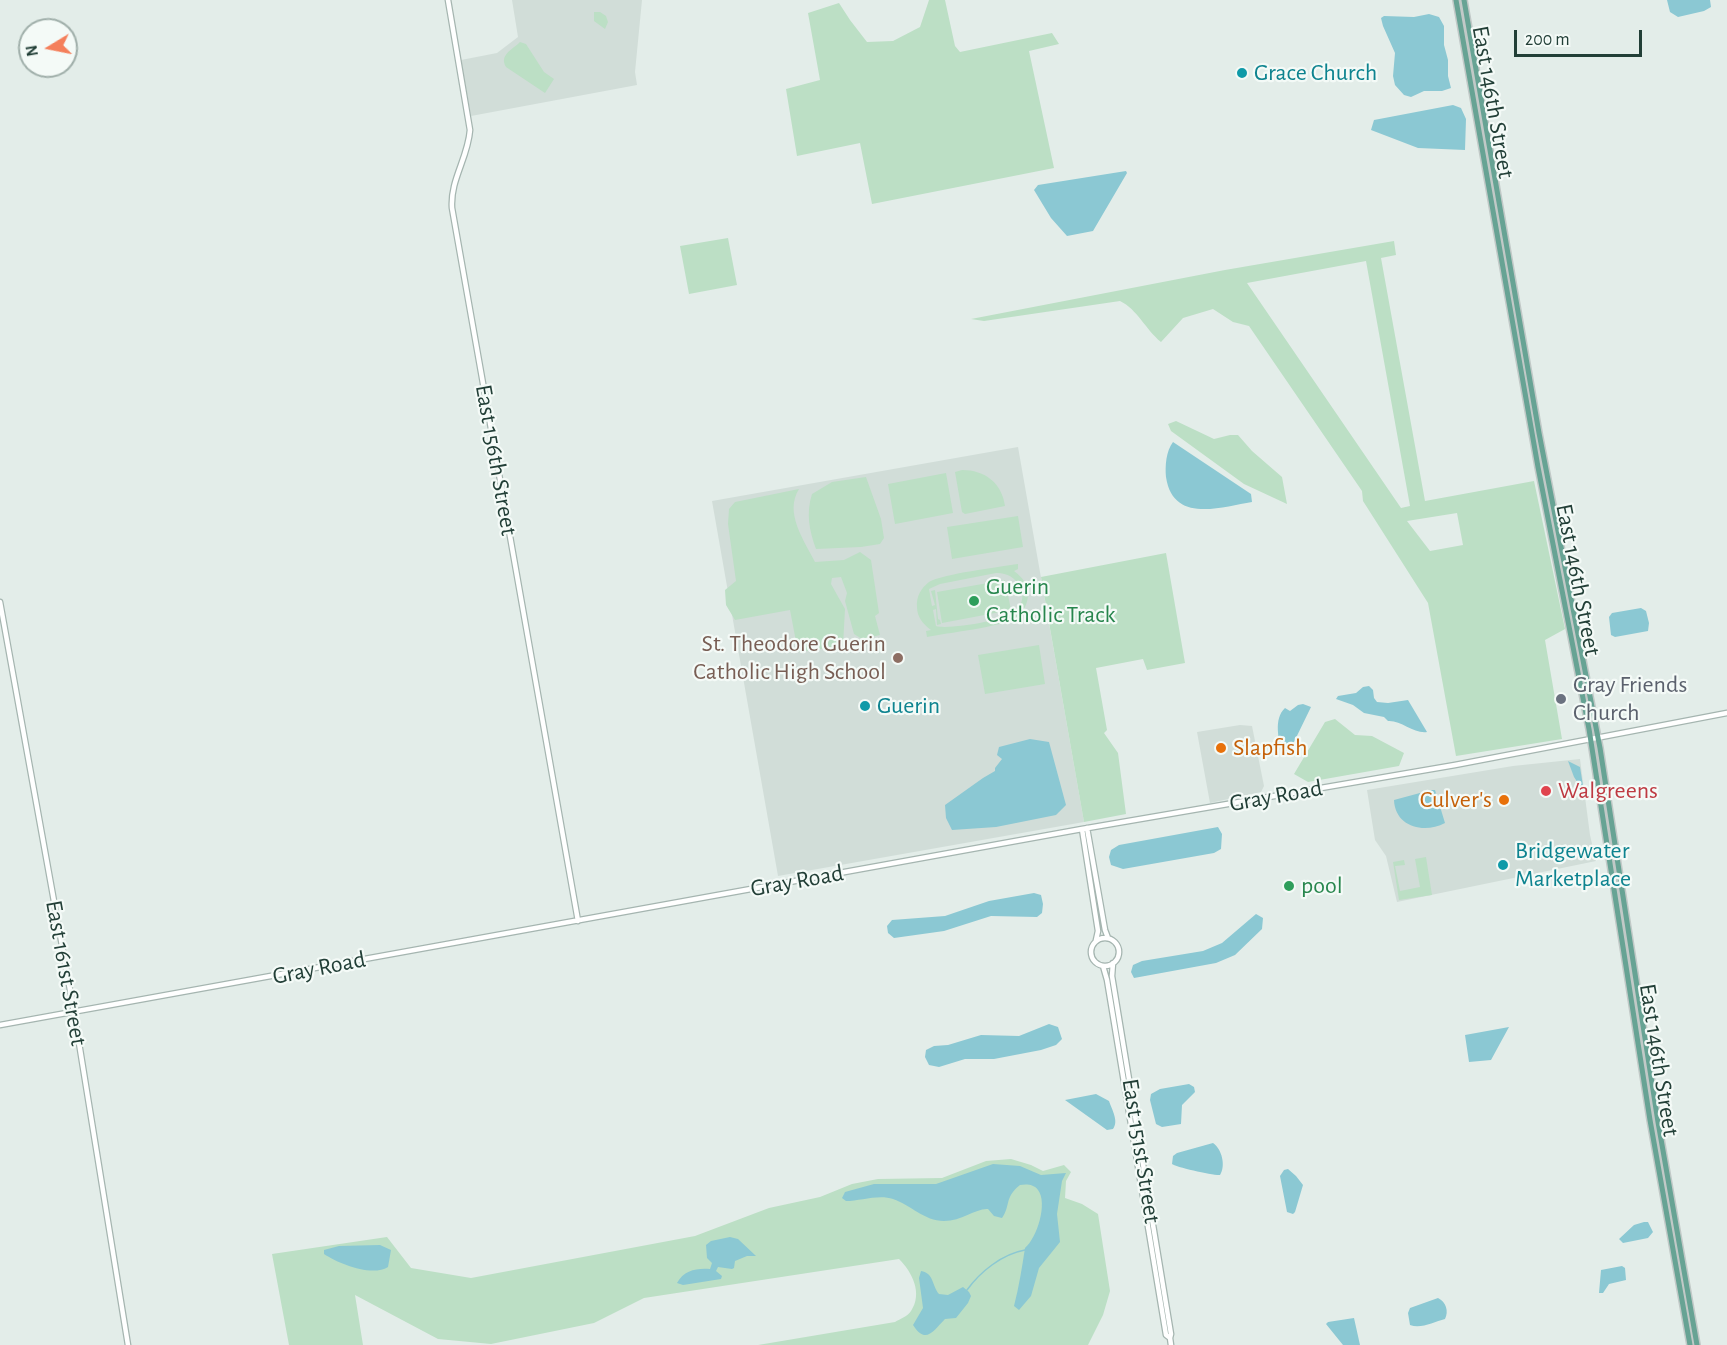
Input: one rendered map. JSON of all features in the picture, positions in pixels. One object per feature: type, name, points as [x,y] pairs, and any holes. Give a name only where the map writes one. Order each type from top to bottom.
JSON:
[{"type":"main road","name":"East 146th Street","points":[[1456,0],[1538,467],[1595,738],[1650,1120],[1690,1345]]},
{"type":"main road","name":"East 146th Street","points":[[1464,0],[1595,738],[1697,1345]]},
{"type":"street","name":"East 156th Street","points":[[448,0],[470,130],[467,150],[455,181],[452,208],[578,921]]},
{"type":"street","name":"East 161st Street","points":[[0,602],[74,1012],[128,1345]]},
{"type":"street","name":"Gray Road","points":[[0,1025],[1084,829],[1455,765],[1727,713]]},
{"type":"street","points":[[1084,829],[1104,930],[1108,938],[1115,942],[1119,949],[1118,958],[1113,963],[1103,966],[1096,963],[1091,954],[1098,931],[1084,829]]},
{"type":"street","points":[[1096,940],[1108,938]]},
{"type":"street","name":"East 151st Street","points":[[1113,963],[1112,976],[1171,1345]]},
{"type":"street","name":"East 151st Street","points":[[1103,966],[1166,1335],[1170,1338]]},
{"type":"shaded area","points":[[512,0],[642,0],[635,72],[637,85],[471,116],[461,60],[497,53],[518,37]]},
{"type":"shaded area","name":"St. Theodore Guerin Catholic High School","points":[[1018,447],[1084,822],[778,876],[712,501]]},
{"type":"shaded area","points":[[1240,725],[1252,726],[1264,786],[1261,792],[1210,803],[1197,732]]},
{"type":"shaded area","points":[[1580,759],[1590,835],[1596,861],[1397,902],[1386,856],[1375,840],[1367,790],[1513,766]]},
{"type":"green space","points":[[929,0],[945,0],[955,46],[960,52],[1052,33],[1059,44],[1029,51],[1054,168],[872,204],[860,143],[797,156],[786,89],[820,80],[808,13],[839,3],[867,42],[893,41],[920,27]]},
{"type":"green space","points":[[594,12],[600,12],[606,16],[608,22],[605,29],[594,21]]},
{"type":"green space","points":[[520,42],[526,44],[544,72],[554,79],[545,93],[506,67],[504,63],[505,56]]},
{"type":"green space","points":[[728,238],[737,285],[689,294],[680,246]]},
{"type":"green space","points":[[1394,241],[1396,255],[1381,258],[1425,501],[1534,481],[1565,629],[1545,640],[1562,739],[1456,756],[1428,603],[1363,501],[1362,491],[1249,326],[1233,322],[1213,309],[1183,318],[1161,342],[1131,309],[1120,301],[984,321],[971,319],[1225,270]],"holes":[[[1366,261],[1410,506],[1401,508],[1247,283]],[[1457,513],[1463,545],[1430,551],[1407,521]]]},
{"type":"green space","points":[[1176,421],[1214,439],[1238,435],[1252,451],[1282,477],[1287,504],[1244,484],[1171,431],[1168,424]]},
{"type":"green space","points":[[962,470],[978,472],[991,479],[1000,491],[1005,506],[965,514],[962,512],[955,472]]},
{"type":"green space","points":[[946,473],[953,513],[895,524],[888,484]]},
{"type":"green space","points":[[866,477],[881,519],[884,538],[880,544],[816,549],[809,522],[812,494],[832,482]]},
{"type":"green space","points":[[799,489],[795,498],[795,517],[801,536],[815,562],[844,560],[860,552],[871,560],[879,613],[875,616],[880,635],[862,639],[854,634],[845,601],[847,593],[841,577],[832,578],[831,584],[845,609],[843,646],[798,652],[790,610],[735,620],[726,605],[725,590],[736,581],[728,524],[729,509],[735,502]]},
{"type":"green space","points":[[1018,516],[1023,547],[952,559],[947,527]]},
{"type":"green space","points":[[1166,553],[1185,663],[1147,670],[1143,659],[1096,668],[1107,730],[1104,733],[1118,753],[1126,814],[1084,822],[1041,577]]},
{"type":"green space","points":[[1018,564],[1018,569],[1014,571],[1024,581],[1028,590],[1028,598],[1023,611],[1018,616],[998,624],[927,637],[926,631],[931,630],[923,623],[917,611],[917,600],[926,584],[946,576]],"holes":[[[996,573],[1010,576],[1020,585],[1022,598],[1016,611],[1001,618],[977,623],[952,627],[936,626],[933,610],[936,609],[937,625],[941,624],[938,619],[935,590],[931,591],[935,605],[932,606],[929,589],[940,584]]]},
{"type":"green space","name":"Guerin Catholic Track","points":[[1005,580],[1011,610],[942,623],[937,592]]},
{"type":"green space","points":[[1039,645],[1045,684],[985,694],[978,655]]},
{"type":"green space","points":[[1335,719],[1355,735],[1372,736],[1404,753],[1399,766],[1308,782],[1294,774],[1325,722]]},
{"type":"green space","points":[[1426,857],[1432,895],[1399,900],[1393,862],[1404,860],[1405,865],[1395,866],[1400,891],[1420,887],[1415,859]]},
{"type":"green space","points":[[1011,1159],[1043,1171],[1064,1165],[1071,1172],[1066,1181],[1065,1198],[1082,1204],[1098,1214],[1110,1291],[1103,1315],[1088,1345],[758,1345],[895,1322],[904,1317],[910,1313],[914,1304],[916,1290],[912,1276],[899,1259],[644,1298],[594,1323],[491,1344],[438,1339],[355,1295],[363,1345],[289,1345],[272,1254],[387,1237],[411,1268],[471,1278],[695,1236],[769,1208],[820,1197],[852,1184],[878,1179],[942,1178],[986,1161]]},
{"type":"water","points":[[1667,0],[1710,0],[1711,7],[1678,17],[1670,12]]},
{"type":"water","points":[[1429,14],[1439,17],[1444,26],[1444,45],[1451,88],[1442,91],[1424,91],[1411,97],[1404,95],[1395,85],[1393,76],[1395,53],[1381,18]]},
{"type":"water","points":[[1453,105],[1461,108],[1466,119],[1465,150],[1418,148],[1371,130],[1374,120]]},
{"type":"water","points":[[1126,171],[1127,173],[1093,231],[1067,236],[1051,218],[1034,190],[1038,185]]},
{"type":"water","points":[[1173,442],[1251,494],[1252,502],[1200,509],[1188,507],[1178,501],[1170,492],[1166,477],[1166,459]]},
{"type":"water","points":[[1641,608],[1646,611],[1648,631],[1615,637],[1611,635],[1609,617],[1612,613]]},
{"type":"water","points":[[1369,686],[1377,702],[1408,700],[1427,732],[1388,721],[1384,717],[1364,713],[1353,705],[1336,699],[1338,696],[1356,693],[1363,687]]},
{"type":"water","points":[[1303,704],[1311,707],[1293,744],[1284,756],[1278,736],[1279,718],[1285,708],[1290,711]]},
{"type":"water","points":[[1030,739],[1049,742],[1066,805],[1056,815],[996,827],[952,830],[946,818],[945,805],[995,771],[1002,759],[997,755],[999,747]]},
{"type":"water","points":[[1568,761],[1580,767],[1584,792],[1574,777]]},
{"type":"water","points":[[1435,790],[1445,823],[1420,828],[1412,826],[1399,817],[1394,800]]},
{"type":"water","points":[[1218,827],[1222,834],[1221,849],[1214,853],[1123,869],[1111,865],[1109,857],[1111,850],[1119,845]]},
{"type":"water","points":[[1034,893],[1041,895],[1043,904],[1042,913],[1037,917],[991,916],[944,931],[894,938],[888,933],[887,926],[892,920],[945,916],[989,901]]},
{"type":"water","points":[[1256,914],[1263,918],[1262,929],[1235,955],[1216,963],[1134,978],[1131,972],[1133,965],[1142,961],[1203,951],[1222,943]]},
{"type":"water","points":[[1049,1024],[1058,1027],[1062,1039],[1056,1045],[1041,1050],[994,1059],[965,1059],[939,1067],[929,1065],[925,1057],[926,1050],[934,1046],[948,1045],[981,1035],[1019,1036]]},
{"type":"water","points":[[1509,1027],[1491,1060],[1469,1062],[1465,1035]]},
{"type":"water","points":[[1189,1084],[1194,1087],[1195,1092],[1182,1105],[1181,1124],[1162,1127],[1156,1124],[1150,1100],[1151,1094],[1160,1089]]},
{"type":"water","points":[[1096,1094],[1109,1101],[1115,1119],[1113,1129],[1107,1130],[1065,1100]]},
{"type":"water","points":[[1213,1143],[1219,1149],[1222,1158],[1223,1167],[1220,1175],[1172,1164],[1173,1156],[1177,1153]]},
{"type":"water","points":[[993,1164],[1020,1166],[1041,1175],[1066,1173],[1062,1181],[1057,1214],[1060,1242],[1039,1268],[1031,1296],[1019,1310],[1014,1306],[1025,1248],[1034,1237],[1040,1220],[1041,1196],[1034,1187],[1020,1185],[1010,1198],[1002,1218],[994,1216],[988,1209],[983,1209],[944,1221],[924,1216],[893,1199],[876,1197],[846,1201],[842,1198],[845,1192],[874,1184],[936,1184]]},
{"type":"water","points":[[1288,1169],[1303,1185],[1293,1214],[1287,1212],[1280,1176],[1284,1170]]},
{"type":"water","points":[[1648,1222],[1653,1232],[1648,1238],[1623,1243],[1619,1239],[1634,1225]]},
{"type":"water","points":[[730,1237],[738,1239],[756,1256],[747,1256],[735,1261],[732,1269],[718,1267],[716,1271],[722,1276],[721,1279],[683,1285],[677,1283],[683,1275],[691,1271],[710,1269],[712,1263],[707,1258],[706,1245],[711,1241]]},
{"type":"water","points":[[380,1245],[391,1250],[388,1267],[381,1270],[356,1268],[324,1254],[324,1250],[339,1246]]},
{"type":"water","points":[[1622,1266],[1625,1268],[1626,1280],[1609,1284],[1603,1293],[1599,1293],[1601,1270]]},
{"type":"water","points":[[921,1271],[931,1277],[939,1294],[948,1295],[963,1287],[971,1296],[956,1318],[945,1319],[926,1335],[913,1325],[923,1308],[919,1278]]},
{"type":"water","points":[[1438,1298],[1446,1307],[1445,1319],[1423,1326],[1410,1325],[1408,1313],[1410,1308]]},
{"type":"water","points":[[1354,1318],[1360,1345],[1343,1345],[1326,1324]]},
{"type":"waterway","points":[[967,1290],[992,1265],[1008,1255],[1025,1250]]},
{"type":"place","name":"Grace Church","points":[[1242,73]]},
{"type":"place","name":"Guerin Catholic Track","points":[[974,601]]},
{"type":"place","name":"St. Theodore Guerin Catholic High School","points":[[898,658]]},
{"type":"place","name":"Gray Friends Church","points":[[1561,699]]},
{"type":"place","name":"Guerin","points":[[865,706]]},
{"type":"place","name":"Slapfish","points":[[1221,748]]},
{"type":"place","name":"Walgreens","points":[[1546,791]]},
{"type":"place","name":"Culver's","points":[[1504,800]]},
{"type":"place","name":"Bridgewater Marketplace","points":[[1503,865]]},
{"type":"place","name":"pool","points":[[1289,886]]}]
